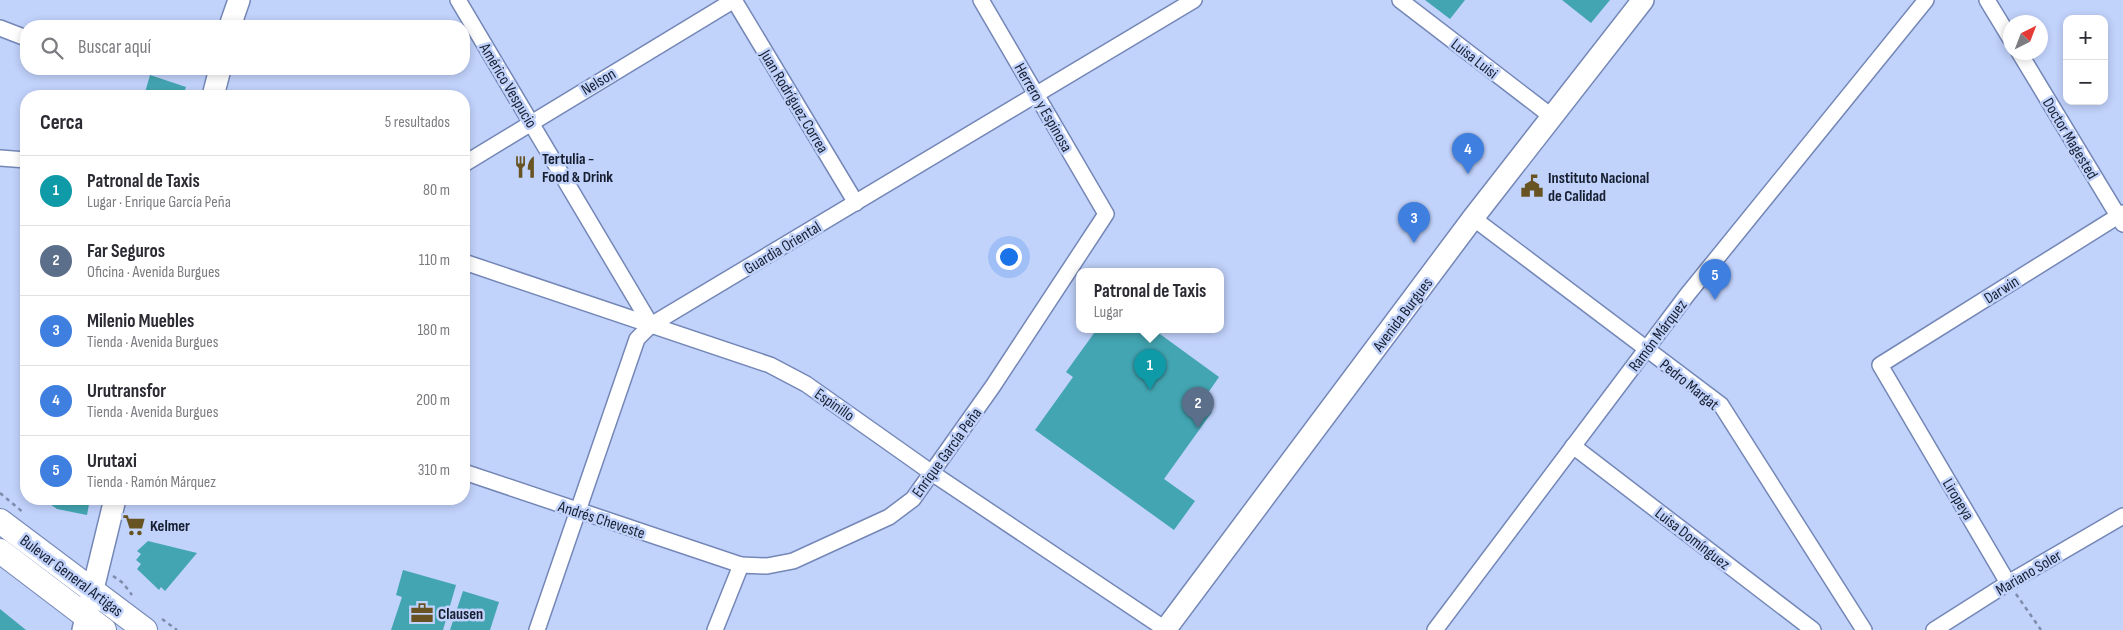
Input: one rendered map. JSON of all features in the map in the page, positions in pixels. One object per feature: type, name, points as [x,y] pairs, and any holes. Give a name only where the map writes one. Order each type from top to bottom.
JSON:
[{"type":"main road","name":"Bulevar General Artigas","points":[[0,521],[145,630]]},
{"type":"main road","name":"Bulevar General Artigas","points":[[0,551],[91,626]]},
{"type":"street","points":[[232,20],[238,0]]},
{"type":"street","name":"Américo Vespucio","points":[[458,0],[470,20]]},
{"type":"street","name":"Nelson","points":[[470,160],[734,0]]},
{"type":"street","name":"Juan Rodríguez Correa","points":[[734,0],[856,202]]},
{"type":"street","name":"Herrero y Espinosa","points":[[980,0],[1106,214]]},
{"type":"street","name":"Guardia Oriental","points":[[537,630],[637,339],[651,325],[1194,0]]},
{"type":"street","name":"Luisa Luisi","points":[[1400,0],[1551,116]]},
{"type":"street","name":"Avenida Burgues","points":[[1165,630],[1473,218],[1642,0]]},
{"type":"street","name":"Ramón Márquez","points":[[1435,630],[1646,348],[1734,236],[1926,0]]},
{"type":"street","points":[[1987,0],[2003,26]]},
{"type":"street","name":"Américo Vespucio","points":[[470,20],[651,325]]},
{"type":"street","points":[[0,28],[20,36]]},
{"type":"street","name":"Doctor Magested","points":[[2024,60],[2121,217]]},
{"type":"street","points":[[215,90],[218,75]]},
{"type":"street","points":[[0,158],[20,160]]},
{"type":"street","name":"Enrique García Peña","points":[[741,565],[767,566],[794,561],[889,517],[913,499],[993,386],[1106,214]]},
{"type":"street","name":"Darwin","points":[[1880,365],[2121,217]]},
{"type":"street","name":"Pedro Margat","points":[[1473,218],[1720,405],[1864,630]]},
{"type":"street","name":"Espinillo","points":[[470,264],[786,373],[806,384],[932,473],[1165,630]]},
{"type":"street","name":"Liropeya","points":[[1880,365],[2008,583]]},
{"type":"street","name":"Luisa Domínguez","points":[[1573,446],[1813,630]]},
{"type":"street","name":"Andrés Cheveste","points":[[470,474],[741,565]]},
{"type":"street","points":[[91,626],[94,591],[114,505]]},
{"type":"street","name":"Mariano Soler","points":[[1934,630],[2008,583],[2123,516]]},
{"type":"street","points":[[714,630],[741,565]]},
{"type":"path","points":[[2008,583],[2041,630]]},
{"type":"building","points":[[1425,0],[1465,0],[1450,19]]},
{"type":"building","points":[[1562,0],[1610,0],[1591,23]]},
{"type":"building","points":[[150,75],[186,87],[185,90],[146,90]]},
{"type":"building","points":[[1094,333],[1158,333],[1219,377],[1201,403],[1212,412],[1164,479],[1195,501],[1174,530],[1035,430],[1073,377],[1066,372]]},
{"type":"building","points":[[51,505],[89,505],[87,515],[57,509]]},
{"type":"building","points":[[148,541],[197,553],[165,591],[161,587],[159,590],[137,569],[141,564],[136,560],[141,554],[137,551]]},
{"type":"building","name":"Clausen","points":[[403,570],[456,585],[443,630],[391,630],[402,597],[396,595]]},
{"type":"building","name":"Clausen","points":[[463,591],[499,602],[490,630],[450,630]]},
{"type":"building","points":[[0,609],[26,630],[0,630]]},
{"type":"place","name":"Tertulia - Food & Drink","points":[[525,167]]},
{"type":"place","name":"Urutransfor","points":[[1468,174]]},
{"type":"place","name":"Instituto Nacional de Calidad","points":[[1532,186]]},
{"type":"place","name":"Milenio Muebles","points":[[1414,243]]},
{"type":"place","name":"Urutaxi","points":[[1715,300]]},
{"type":"place","name":"Patronal de Taxis","points":[[1150,390]]},
{"type":"place","name":"Far Seguros","points":[[1198,428]]},
{"type":"place","name":"Kelmer","points":[[134,525]]},
{"type":"place","name":"Clausen","points":[[422,613]]}]
